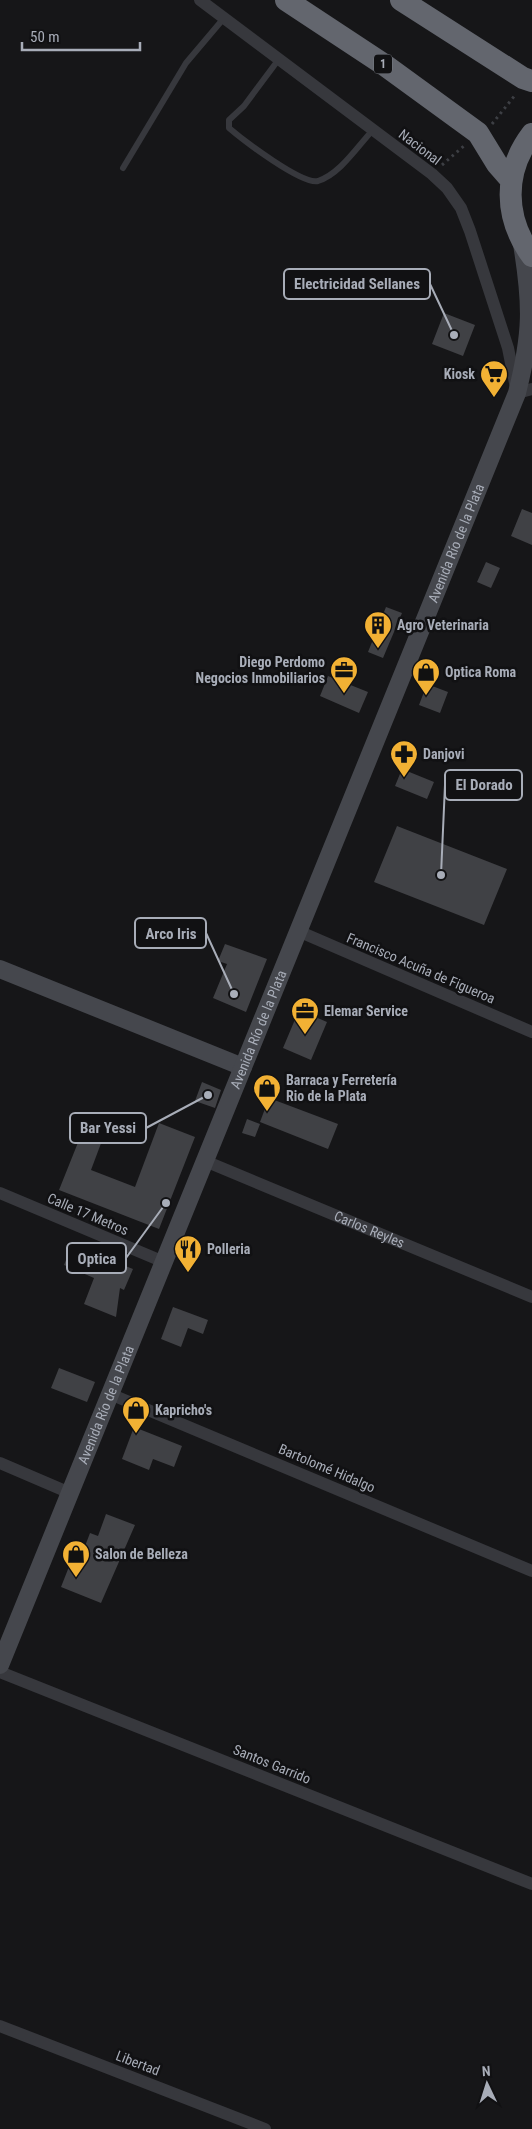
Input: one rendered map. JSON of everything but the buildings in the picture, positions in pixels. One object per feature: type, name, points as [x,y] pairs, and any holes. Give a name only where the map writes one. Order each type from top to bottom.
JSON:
[{"type":"highway","name":"1","points":[[286,0],[386,66],[478,133],[497,164],[511,180]]},
{"type":"highway","points":[[401,0],[528,80]]},
{"type":"highway","points":[[527,248],[513,217],[511,180],[519,154],[532,134]]},
{"type":"street","name":"Nacional","points":[[200,0],[372,131],[432,174],[447,188],[461,208],[470,231],[524,391]]},
{"type":"street","name":"Avenida Río de la Plata","points":[[524,391],[532,310],[527,248]]},
{"type":"street","name":"Avenida Río de la Plata","points":[[0,1665],[298,931],[532,372]]},
{"type":"street","name":"Francisco Acuña de Figueroa","points":[[298,931],[532,1032]]},
{"type":"street","points":[[0,969],[243,1067]]},
{"type":"street","name":"Carlos Reyles","points":[[205,1161],[532,1296]]},
{"type":"street","name":"Calle 17 Metros","points":[[0,1193],[164,1262]]},
{"type":"street","name":"Bartolomé Hidalgo","points":[[110,1394],[532,1571]]},
{"type":"street","points":[[0,1463],[70,1493]]},
{"type":"street","name":"Santos Garrido","points":[[0,1672],[532,1884]]},
{"type":"street","name":"Libertad","points":[[0,2026],[265,2129]]},
{"type":"lane","points":[[123,168],[186,63],[224,18]]},
{"type":"lane","points":[[279,59],[244,106],[229,120],[229,128],[239,137],[303,180],[316,181],[334,171],[372,131]]},
{"type":"path","points":[[432,174],[478,133],[492,124],[528,80]]},
{"type":"place","name":"Electricidad Sellanes","points":[[454,335]]},
{"type":"place","name":"Kiosk","points":[[494,398]]},
{"type":"place","name":"Agro Veterinaria","points":[[378,649]]},
{"type":"place","name":"Diego Perdomo Negocios Inmobiliarios","points":[[344,694]]},
{"type":"place","name":"Optica Roma","points":[[426,696]]},
{"type":"place","name":"Danjovi","points":[[404,778]]},
{"type":"place","name":"El Dorado","points":[[441,875]]},
{"type":"place","name":"Arco Iris","points":[[234,994]]},
{"type":"place","name":"Elemar Service","points":[[305,1035]]},
{"type":"place","name":"Bar Yessi","points":[[208,1095]]},
{"type":"place","name":"Barraca y Ferretería Rio de la Plata","points":[[267,1112]]},
{"type":"place","name":"Optica","points":[[166,1203]]},
{"type":"place","name":"Polleria","points":[[188,1273]]},
{"type":"place","name":"Kapricho's","points":[[136,1434]]},
{"type":"place","name":"Salon de Belleza","points":[[76,1578]]}]
